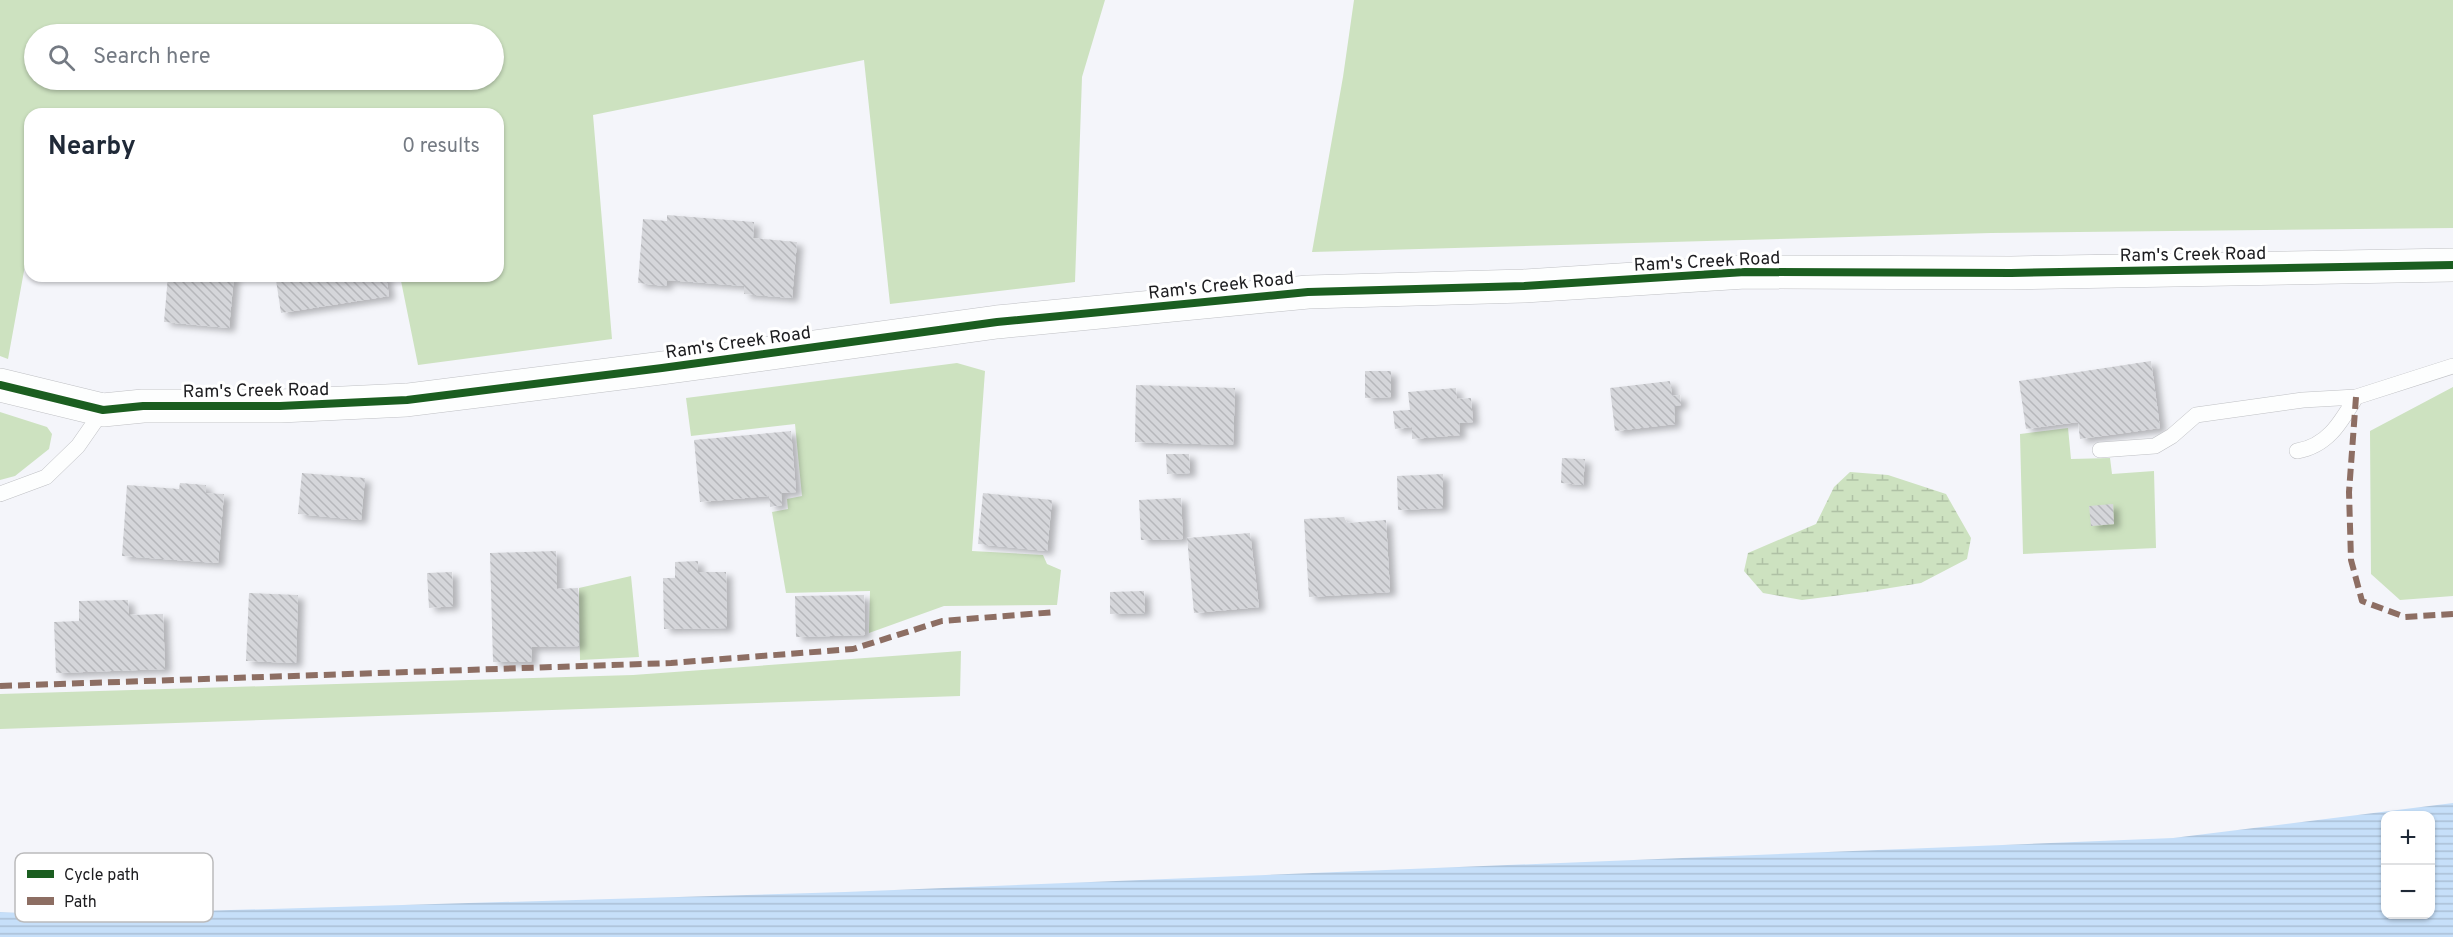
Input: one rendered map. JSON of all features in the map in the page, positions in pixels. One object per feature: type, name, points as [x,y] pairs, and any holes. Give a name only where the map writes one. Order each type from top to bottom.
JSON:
[{"type":"street","name":"Ram's Creek Road","points":[[0,385],[103,410],[143,406],[280,406],[407,400],[997,322],[1308,292],[1524,286],[1745,272],[2011,273],[2453,265]]},
{"type":"lane","points":[[2100,450],[2155,446],[2172,436],[2196,415],[2303,400],[2356,397],[2453,366]]},
{"type":"lane","points":[[2297,452],[2311,449],[2337,428],[2356,397]]},
{"type":"lane","points":[[0,494],[46,477],[78,446],[103,410]]},
{"type":"green space","points":[[0,0],[1105,0],[1082,77],[1075,282],[890,304],[864,60],[593,115],[612,339],[418,365],[401,282],[504,282],[504,108],[24,108],[24,271],[8,359],[0,356]]},
{"type":"green space","points":[[1354,0],[2453,0],[2453,228],[1991,233],[1312,252],[1343,77]]},
{"type":"green space","points":[[957,363],[985,371],[972,551],[1043,555],[1047,564],[1061,570],[1057,605],[944,606],[869,633],[870,591],[786,593],[772,512],[788,509],[787,499],[802,496],[795,424],[691,436],[686,398]]},
{"type":"green space","points":[[2453,387],[2453,596],[2400,600],[2371,574],[2370,431]]},
{"type":"green space","points":[[0,412],[47,427],[52,434],[49,449],[15,476],[0,480]]},
{"type":"green space","points":[[2068,428],[2071,459],[2110,458],[2112,474],[2154,471],[2156,548],[2023,554],[2020,434]]},
{"type":"green space","points":[[1850,472],[1888,475],[1946,494],[1971,538],[1967,559],[1921,583],[1802,600],[1763,593],[1744,571],[1748,553],[1816,524],[1834,487]]},
{"type":"green space","points":[[631,576],[639,657],[580,660],[579,588]]},
{"type":"green space","points":[[961,651],[960,696],[0,729],[0,694],[633,675]]},
{"type":"water","points":[[2453,803],[2453,937],[0,937],[0,912],[15,913],[15,922],[213,922],[213,911],[845,892],[2173,838],[2381,812],[2381,919],[2435,919],[2435,811],[2389,811]]},
{"type":"building","points":[[667,215],[754,222],[753,238],[797,242],[792,298],[744,294],[744,286],[667,280],[666,286],[638,283],[643,219],[667,221]]},
{"type":"building","points":[[167,282],[233,282],[229,328],[164,322]]},
{"type":"building","points":[[276,282],[387,282],[389,296],[281,313]]},
{"type":"building","points":[[2151,361],[2160,428],[2080,439],[2078,422],[2026,429],[2019,381]]},
{"type":"building","points":[[1365,371],[1391,371],[1391,397],[1365,398]]},
{"type":"building","points":[[1670,381],[1672,396],[1680,395],[1681,405],[1674,406],[1675,424],[1615,431],[1610,388]]},
{"type":"building","points":[[1136,385],[1235,388],[1233,445],[1135,442]]},
{"type":"building","points":[[1456,388],[1457,399],[1471,398],[1473,422],[1459,423],[1460,435],[1412,439],[1412,427],[1395,429],[1393,411],[1410,410],[1408,392]]},
{"type":"building","points":[[791,431],[796,492],[781,493],[782,505],[770,507],[769,496],[700,502],[694,440]]},
{"type":"building","points":[[1166,454],[1189,454],[1190,473],[1167,474]]},
{"type":"building","points":[[1562,458],[1585,459],[1583,485],[1561,483]]},
{"type":"building","points":[[302,473],[365,478],[361,520],[298,514]]},
{"type":"building","points":[[1443,474],[1443,508],[1398,510],[1397,476]]},
{"type":"building","points":[[180,483],[206,485],[206,493],[224,494],[218,563],[122,556],[127,485],[179,489]]},
{"type":"building","points":[[983,493],[1052,500],[1047,551],[978,544]]},
{"type":"building","points":[[1181,498],[1183,539],[1141,540],[1139,500]]},
{"type":"building","points":[[2113,504],[2114,524],[2091,526],[2089,506]]},
{"type":"building","points":[[1344,517],[1347,523],[1386,520],[1390,592],[1309,597],[1304,519]]},
{"type":"building","points":[[1250,533],[1259,607],[1194,613],[1187,538]]},
{"type":"building","points":[[556,551],[557,589],[578,588],[579,646],[532,647],[531,662],[493,662],[490,553]]},
{"type":"building","points":[[698,561],[698,572],[726,572],[727,628],[664,629],[663,578],[675,578],[675,562]]},
{"type":"building","points":[[452,572],[453,606],[429,608],[427,573]]},
{"type":"building","points":[[1144,591],[1145,613],[1110,614],[1110,592]]},
{"type":"building","points":[[249,593],[298,595],[296,663],[246,661]]},
{"type":"building","points":[[864,595],[865,635],[796,637],[795,596]]},
{"type":"building","points":[[128,600],[129,615],[163,614],[165,669],[56,673],[54,622],[79,621],[79,601]]},
{"type":"marked path","points":[[2356,397],[2349,492],[2351,560],[2362,601],[2405,617],[2453,614]]},
{"type":"marked path","points":[[0,686],[671,663],[853,649],[942,621],[1056,612]]},
{"type":"cycle path","points":[[0,385],[103,410],[143,406],[280,406],[407,400],[997,322],[1308,292],[1524,286],[1745,272],[2011,273],[2453,265]]}]
